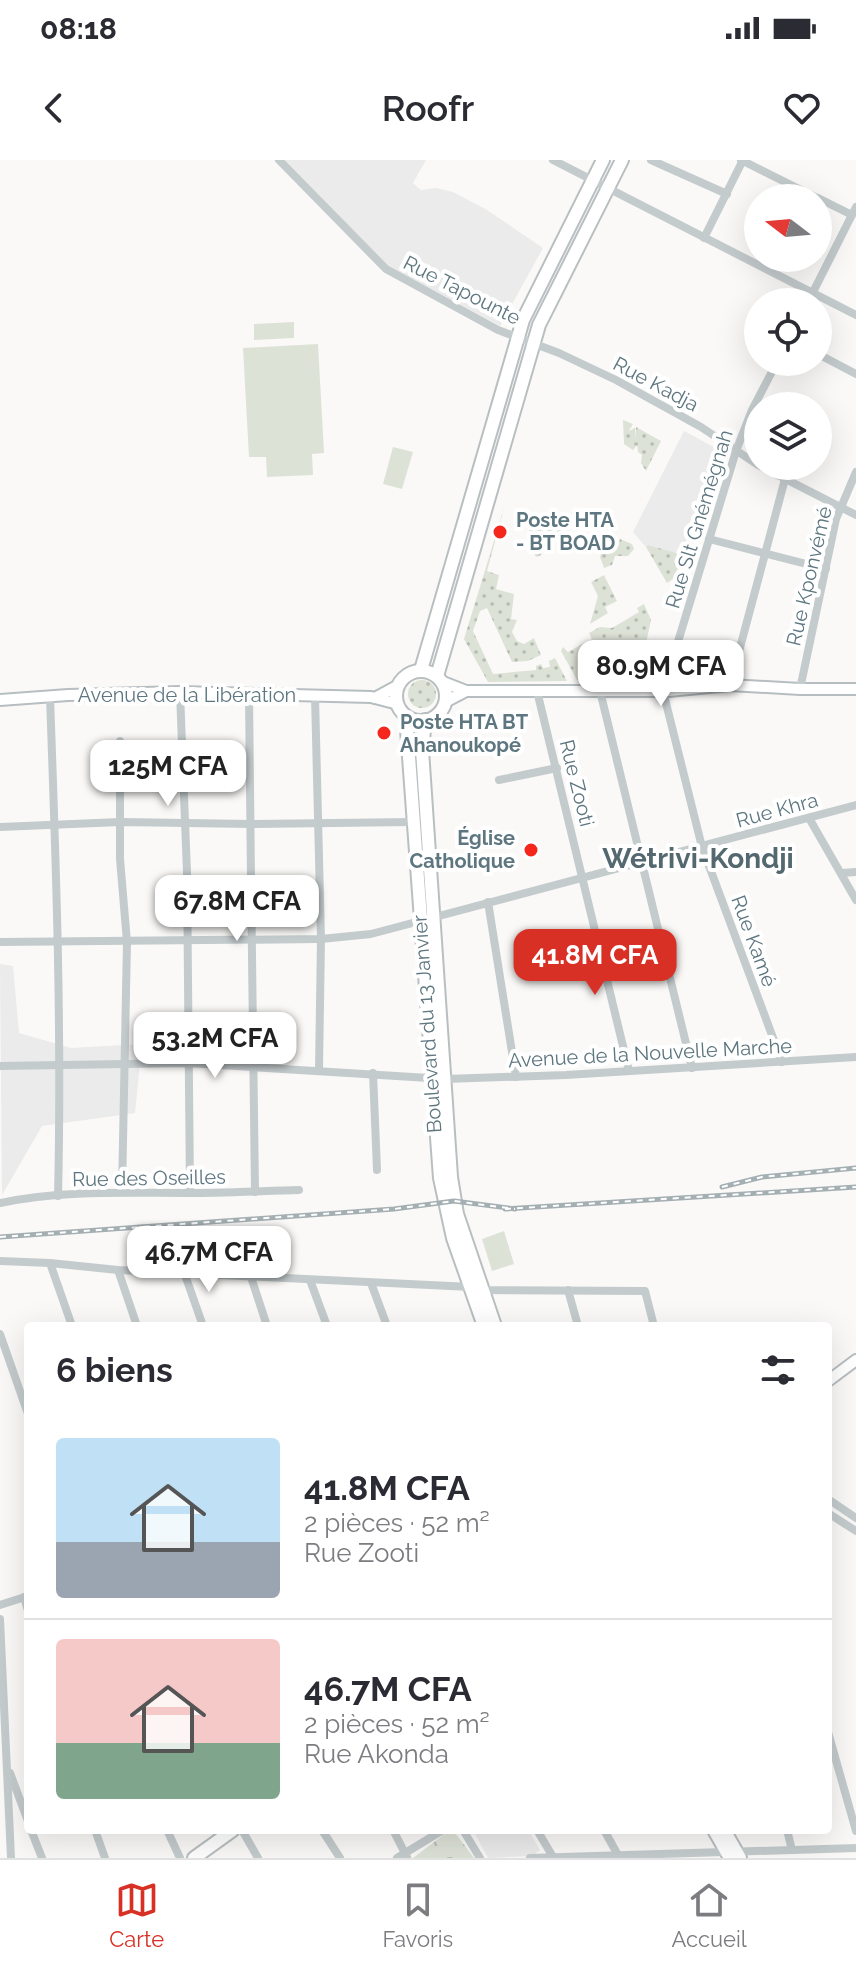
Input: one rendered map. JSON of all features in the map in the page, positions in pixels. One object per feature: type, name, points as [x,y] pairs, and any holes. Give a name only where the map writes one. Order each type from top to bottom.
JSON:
[{"type":"highway","points":[[421,670],[518,336],[530,305],[603,160]]},
{"type":"highway","points":[[440,679],[421,670],[408,674],[399,685],[398,704],[406,716],[425,720],[439,713],[445,702],[440,679],[477,535],[533,342],[545,311],[622,160]]},
{"type":"highway","points":[[462,531],[477,535]]},
{"type":"highway","name":"Boulevard du 13 Janvier","points":[[406,716],[412,822],[427,918],[445,1079],[454,1201],[483,1322]]},
{"type":"highway","name":"Boulevard du 13 Janvier","points":[[425,720],[422,750],[431,1077],[442,1190],[453,1238],[493,1322]]},
{"type":"highway","points":[[194,1858],[227,1834]]},
{"type":"highway","points":[[717,1834],[734,1856]]},
{"type":"highway","points":[[726,1834],[734,1856]]},
{"type":"main road","points":[[440,679],[466,691],[663,691],[730,685],[856,689]]},
{"type":"main road","points":[[375,698],[399,685]]},
{"type":"main road","points":[[445,702],[466,691]]},
{"type":"main road","name":"Avenue de la Libération","points":[[0,700],[180,692],[375,698],[398,704]]},
{"type":"main road","points":[[832,1379],[850,1368],[856,1360]]},
{"type":"street","name":"Rue Tapounte","points":[[279,160],[386,269],[498,330],[533,342]]},
{"type":"street","points":[[553,160],[704,238],[792,288]]},
{"type":"street","points":[[651,160],[727,194]]},
{"type":"street","points":[[704,238],[743,160],[790,184]]},
{"type":"street","points":[[815,288],[854,211],[832,203]]},
{"type":"street","points":[[832,306],[856,315]]},
{"type":"street","name":"Rue Kadja","points":[[533,342],[670,409],[744,456]]},
{"type":"street","points":[[832,361],[856,374]]},
{"type":"street","name":"Rue Slt Gnémégnah","points":[[663,691],[736,451],[770,376]]},
{"type":"street","name":"Rue Kponvémé","points":[[800,689],[840,507],[856,472]]},
{"type":"street","points":[[730,685],[785,480]]},
{"type":"street","name":"Rue Kadja","points":[[787,480],[856,515]]},
{"type":"street","points":[[709,539],[826,569]]},
{"type":"street","name":"Rue Zooti","points":[[537,691],[629,1071]]},
{"type":"street","points":[[600,691],[692,1068]]},
{"type":"street","name":"Rue Kamé","points":[[663,691],[702,847],[782,1062]]},
{"type":"street","points":[[180,692],[185,822],[190,1193]]},
{"type":"street","points":[[249,694],[255,1192]]},
{"type":"street","points":[[315,696],[321,939],[319,1069]]},
{"type":"street","points":[[50,697],[61,1065],[58,1196]]},
{"type":"street","points":[[120,741],[120,877],[127,942],[122,1066],[122,1192]]},
{"type":"street","points":[[499,780],[557,768]]},
{"type":"street","name":"Rue Khra","points":[[0,942],[187,942],[321,939],[371,934],[856,805]]},
{"type":"street","points":[[809,818],[856,900]]},
{"type":"street","points":[[0,827],[120,822],[412,822]]},
{"type":"street","points":[[842,873],[856,872]]},
{"type":"street","points":[[488,902],[516,1077]]},
{"type":"street","name":"Avenue de la Nouvelle Marche","points":[[0,1066],[187,1063],[445,1079],[856,1057]]},
{"type":"street","points":[[373,1073],[377,1170]]},
{"type":"street","name":"Rue des Oseilles","points":[[0,1203],[27,1198],[122,1192],[299,1190]]},
{"type":"street","points":[[0,1261],[476,1289],[645,1291],[653,1322]]},
{"type":"street","points":[[50,1263],[71,1322]]},
{"type":"street","points":[[118,1270],[136,1322]]},
{"type":"street","points":[[184,1272],[202,1322]]},
{"type":"street","points":[[251,1277],[266,1322]]},
{"type":"street","points":[[310,1280],[326,1322]]},
{"type":"street","points":[[371,1283],[386,1322]]},
{"type":"street","points":[[568,1290],[577,1322]]},
{"type":"street","points":[[0,1334],[24,1403]]},
{"type":"street","points":[[832,1502],[856,1518]]},
{"type":"street","points":[[832,1516],[856,1531]]},
{"type":"street","points":[[0,1605],[24,1598]]},
{"type":"street","points":[[0,1619],[11,1858]]},
{"type":"street","points":[[832,1746],[856,1831]]},
{"type":"street","points":[[7,1766],[24,1811]]},
{"type":"street","points":[[33,1834],[42,1858]]},
{"type":"street","points":[[96,1834],[105,1858]]},
{"type":"street","points":[[169,1834],[180,1858]]},
{"type":"street","points":[[244,1834],[258,1858]]},
{"type":"street","points":[[325,1834],[340,1858]]},
{"type":"street","points":[[394,1834],[403,1857],[437,1834]]},
{"type":"street","points":[[465,1834],[480,1858]]},
{"type":"street","points":[[539,1834],[553,1857]]},
{"type":"street","points":[[606,1834],[618,1856]]},
{"type":"street","points":[[788,1834],[792,1850]]},
{"type":"street","points":[[530,1858],[734,1856],[856,1848]]},
{"type":"shaded area","points":[[285,160],[426,160],[413,183],[421,190],[436,188],[453,192],[487,210],[543,248],[500,326],[388,266]]},
{"type":"shaded area","points":[[684,431],[725,453],[726,457],[695,559],[648,545],[646,547],[633,532]]},
{"type":"shaded area","points":[[0,964],[13,966],[19,1033],[71,1048],[142,1044],[135,1113],[42,1126],[2,1195]]},
{"type":"shaded area","points":[[475,1834],[530,1834],[540,1850],[532,1856],[488,1858]]},
{"type":"green space","points":[[294,322],[294,338],[254,340],[254,324]]},
{"type":"green space","points":[[318,344],[324,453],[312,454],[313,475],[267,477],[266,457],[249,457],[243,348]]},
{"type":"green space","points":[[623,420],[633,424],[629,431],[635,428],[636,439],[636,427],[661,441],[646,471],[637,445],[633,450],[624,444]]},
{"type":"green space","points":[[393,447],[413,452],[402,489],[383,484]]},
{"type":"green space","points":[[505,505],[487,571],[499,575],[496,589],[514,594],[511,619],[517,620],[512,632],[517,641],[524,644],[534,638],[541,655],[528,661],[512,662],[487,608],[480,611],[473,631],[493,674],[536,670],[536,666],[541,664],[543,668],[550,667],[549,661],[555,658],[567,681],[488,682],[464,639]]},
{"type":"green space","points":[[532,522],[565,531],[546,540],[541,555],[536,557],[527,539]]},
{"type":"green space","points":[[596,537],[618,545],[620,539],[632,544],[634,549],[628,556],[615,556],[612,565],[604,568]]},
{"type":"green space","points":[[646,547],[683,555],[674,578],[667,583]]},
{"type":"green space","points":[[604,575],[617,601],[605,607],[608,613],[590,624],[598,596],[591,582]]},
{"type":"green space","points":[[644,604],[651,620],[642,662],[637,661],[636,666],[625,665],[624,678],[577,680],[561,651],[563,647],[568,652],[592,639],[589,633],[600,627],[612,628],[639,612],[637,608]]},
{"type":"green space","points":[[422,680],[432,684],[436,694],[432,704],[422,708],[412,704],[408,694],[412,684]]},
{"type":"green space","points":[[504,1231],[514,1264],[492,1271],[482,1239]]},
{"type":"green space","points":[[445,1834],[456,1834],[474,1858],[413,1858]]},
{"type":"railway","points":[[722,1187],[762,1177],[856,1168]]},
{"type":"railway","points":[[505,1209],[856,1187]]},
{"type":"railway","points":[[0,1237],[394,1209],[454,1201],[515,1209]]},
{"type":"place","name":"Poste HTA - BT BOAD","points":[[500,532]]},
{"type":"place","name":"Poste HTA BT Ahanoukopé","points":[[384,733]]},
{"type":"place","name":"Église Catholique","points":[[531,850]]},
{"type":"district","name":"Wétrivi-Kondji","points":[[698,858]]}]
